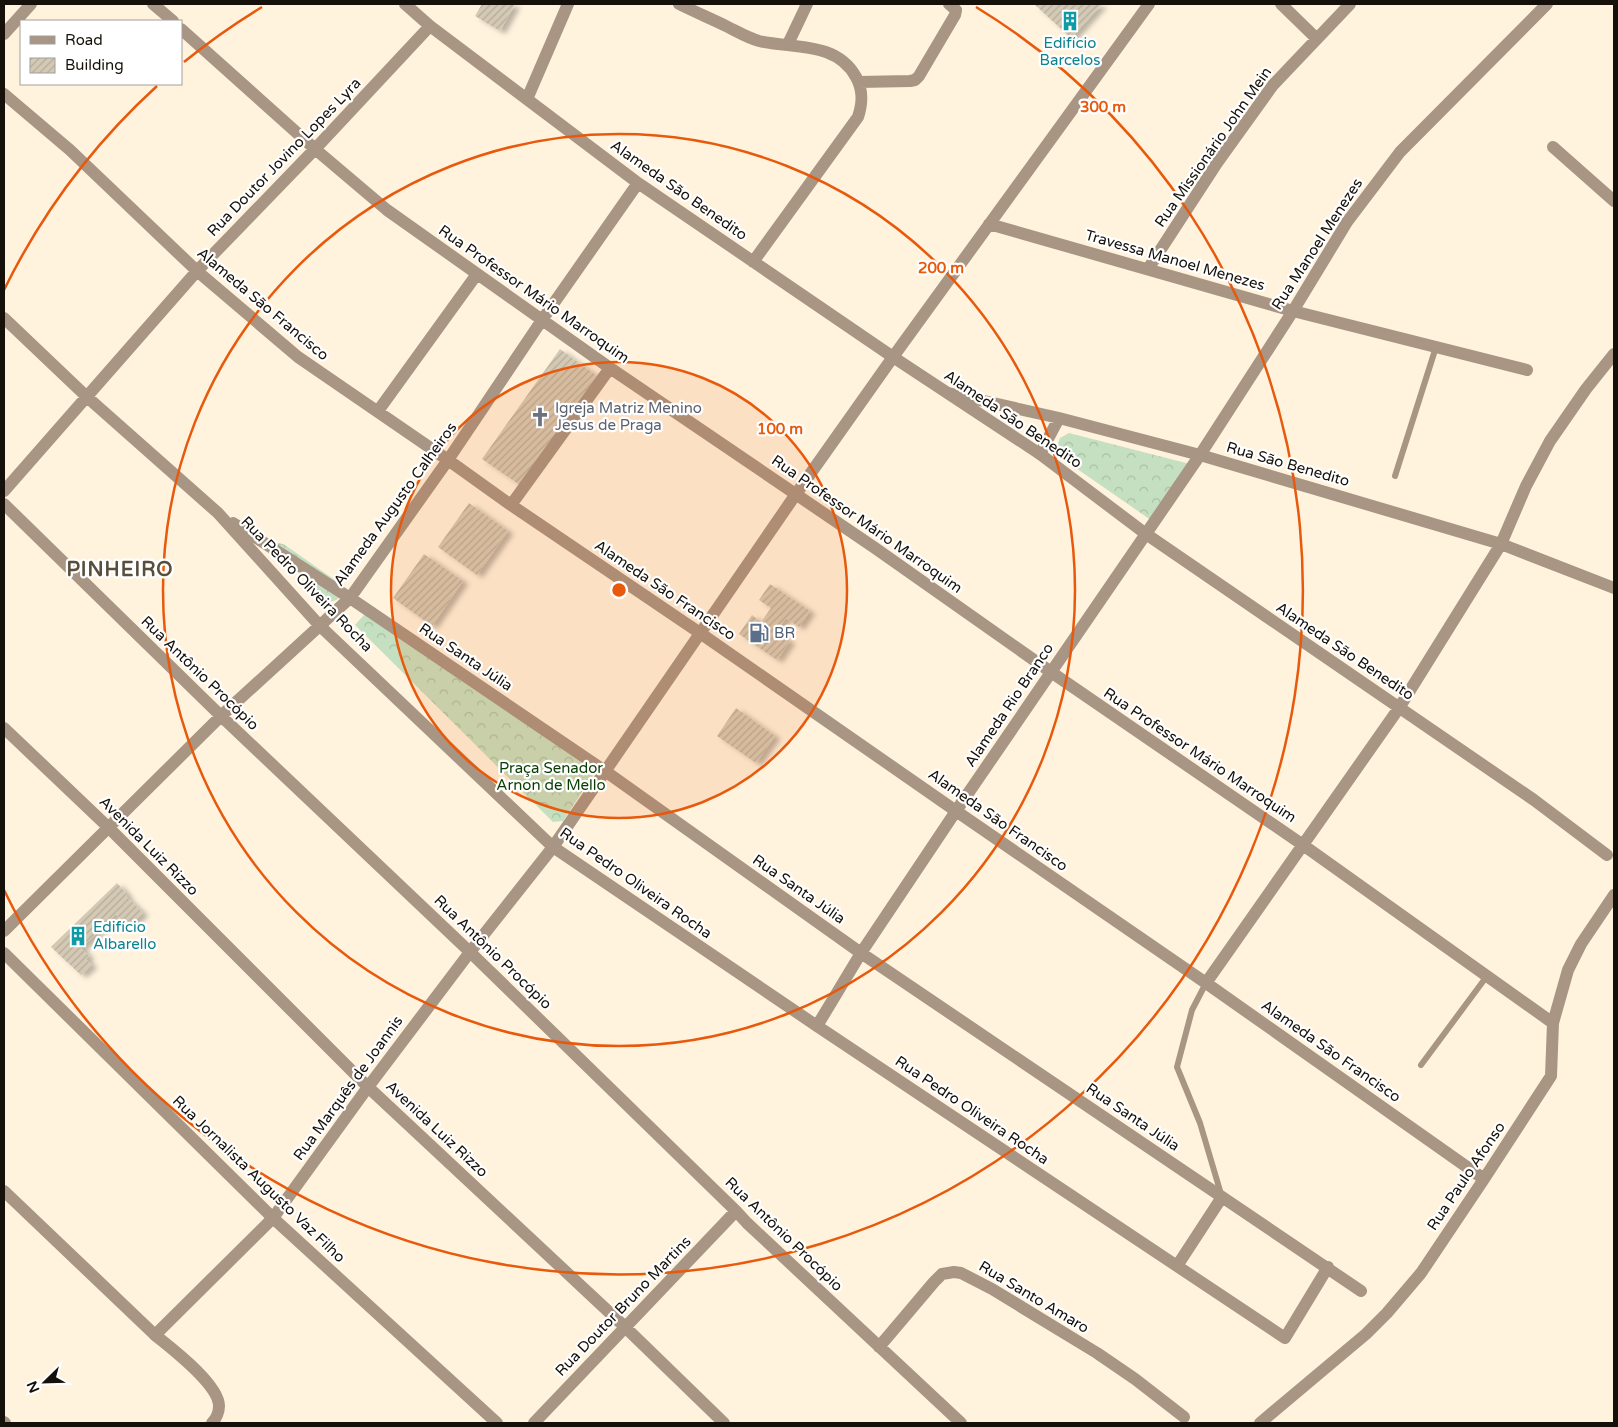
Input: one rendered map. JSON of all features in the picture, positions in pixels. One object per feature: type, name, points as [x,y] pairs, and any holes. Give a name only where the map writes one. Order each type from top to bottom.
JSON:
[{"type":"street","points":[[4,34],[31,4]]},
{"type":"street","points":[[154,4],[172,20]]},
{"type":"street","name":"Alameda São Benedito","points":[[405,4],[430,26],[638,183],[893,357],[1040,454],[1146,534],[1534,800],[1607,855]]},
{"type":"street","points":[[527,99],[568,4]]},
{"type":"street","points":[[679,4],[747,37],[760,41],[824,51],[836,56],[847,63],[859,82],[862,106],[858,117],[753,262]]},
{"type":"street","points":[[788,44],[806,4]]},
{"type":"street","points":[[859,82],[915,80],[955,15],[956,10],[949,4]]},
{"type":"street","name":"Rua Marquês de Joannis","points":[[155,1335],[273,1218],[368,1087],[470,952],[553,847],[796,494],[1148,4]]},
{"type":"street","points":[[1281,4],[1317,39]]},
{"type":"street","name":"Rua Missionário John Mein","points":[[1148,269],[1217,163],[1273,86],[1350,4]]},
{"type":"street","name":"Rua Manoel Menezes","points":[[1200,455],[1293,311],[1347,222],[1400,152],[1546,4]]},
{"type":"street","name":"Rua Doutor Jovino Lopes Lyra","points":[[4,491],[196,271],[315,149],[430,26]]},
{"type":"street","name":"Rua Professor Mário Marroquim","points":[[182,30],[315,149],[387,210],[610,368],[796,494],[1303,845],[1553,1022]]},
{"type":"street","name":"Alameda São Francisco","points":[[4,94],[70,150],[196,271],[298,357],[378,411],[511,506],[700,633],[1206,983],[1484,1180]]},
{"type":"street","points":[[1553,147],[1614,201]]},
{"type":"street","name":"Alameda Augusto Calheiros","points":[[4,932],[221,716],[350,598],[448,460],[542,320],[638,183]]},
{"type":"street","name":"Travessa Manoel Menezes","points":[[989,224],[1293,311],[1527,370]]},
{"type":"street","points":[[378,411],[477,274]]},
{"type":"street","name":"Rua Pedro Oliveira Rocha","points":[[4,318],[87,397],[218,513],[320,626],[553,847],[817,1026],[1285,1338],[1328,1267]]},
{"type":"street","points":[[1206,983],[1399,708],[1500,544],[1526,486],[1550,441],[1586,388],[1614,354]]},
{"type":"street","points":[[511,506],[610,368]]},
{"type":"street","name":"Rua São Benedito","points":[[946,392],[1058,418],[1200,455],[1500,544],[1614,588]]},
{"type":"street","points":[[1040,454],[1058,418]]},
{"type":"street","name":"Alameda Rio Branco","points":[[817,1026],[861,953],[956,811],[1200,455]]},
{"type":"street","name":"Rua Antônio Procópio","points":[[4,504],[221,716],[470,952],[736,1211],[746,1223],[961,1423]]},
{"type":"street","name":"Rua Santa Júlia","points":[[218,513],[350,598],[605,772],[861,953],[1361,1291]]},
{"type":"street","name":"Avenida Luiz Rizzo","points":[[4,728],[109,828],[368,1087],[724,1423]]},
{"type":"street","name":"Rua Paulo Afonso","points":[[1260,1423],[1366,1334],[1387,1313],[1420,1273],[1484,1180],[1551,1076],[1553,1022],[1568,970],[1582,944],[1614,895]]},
{"type":"street","name":"Rua Jornalista Augusto Vaz Filho","points":[[4,953],[273,1218],[496,1423]]},
{"type":"street","points":[[4,1191],[155,1335],[207,1381],[219,1402],[220,1408],[216,1422]]},
{"type":"street","points":[[1177,1266],[1222,1197]]},
{"type":"street","name":"Rua Doutor Bruno Martins","points":[[534,1423],[736,1211]]},
{"type":"street","name":"Rua Santo Amaro","points":[[879,1347],[942,1274],[949,1272],[961,1273],[992,1289],[1096,1353],[1134,1378],[1184,1417]]},
{"type":"lane","points":[[1396,476],[1436,347]]},
{"type":"lane","points":[[1421,1065],[1487,976]]},
{"type":"lane","points":[[1206,983],[1192,1010],[1177,1067],[1200,1123],[1222,1197]]},
{"type":"green space","points":[[1069,433],[1190,464],[1158,525],[1060,457],[1056,448],[1060,438]]},
{"type":"green space","points":[[275,544],[285,545],[342,585],[340,597],[329,602],[275,550]]},
{"type":"green space","name":"Praça Senador Arnon de Mello","points":[[372,606],[591,765],[594,774],[563,821],[553,822],[355,625]]},
{"type":"building","points":[[482,4],[515,4],[500,31],[475,16]]},
{"type":"building","name":"Edifício Barcelos","points":[[1034,4],[1102,4],[1071,38]]},
{"type":"building","name":"Igreja Matriz Menino Jesus de Praga","points":[[560,349],[597,376],[520,485],[482,459]]},
{"type":"building","points":[[469,503],[508,531],[477,575],[438,547]]},
{"type":"building","points":[[424,554],[463,581],[432,626],[393,598]]},
{"type":"building","points":[[770,584],[810,611],[799,627],[786,618],[776,632],[790,641],[777,660],[739,634],[752,615],[761,622],[771,608],[759,600]]},
{"type":"building","points":[[736,708],[775,736],[756,763],[717,736]]},
{"type":"building","name":"Edifício Albarello","points":[[117,883],[127,894],[126,896],[143,913],[131,924],[126,920],[123,922],[116,914],[81,948],[89,956],[86,959],[92,965],[81,975],[51,947]]},
{"type":"place","name":"Edifício Barcelos","points":[[1070,21]]},
{"type":"place","name":"Igreja Matriz Menino Jesus de Praga","points":[[540,417]]},
{"type":"place","name":"BR","points":[[759,633]]},
{"type":"place","name":"Edifício Albarello","points":[[78,936]]},
{"type":"district","name":"PINHEIRO","points":[[120,569]]}]
